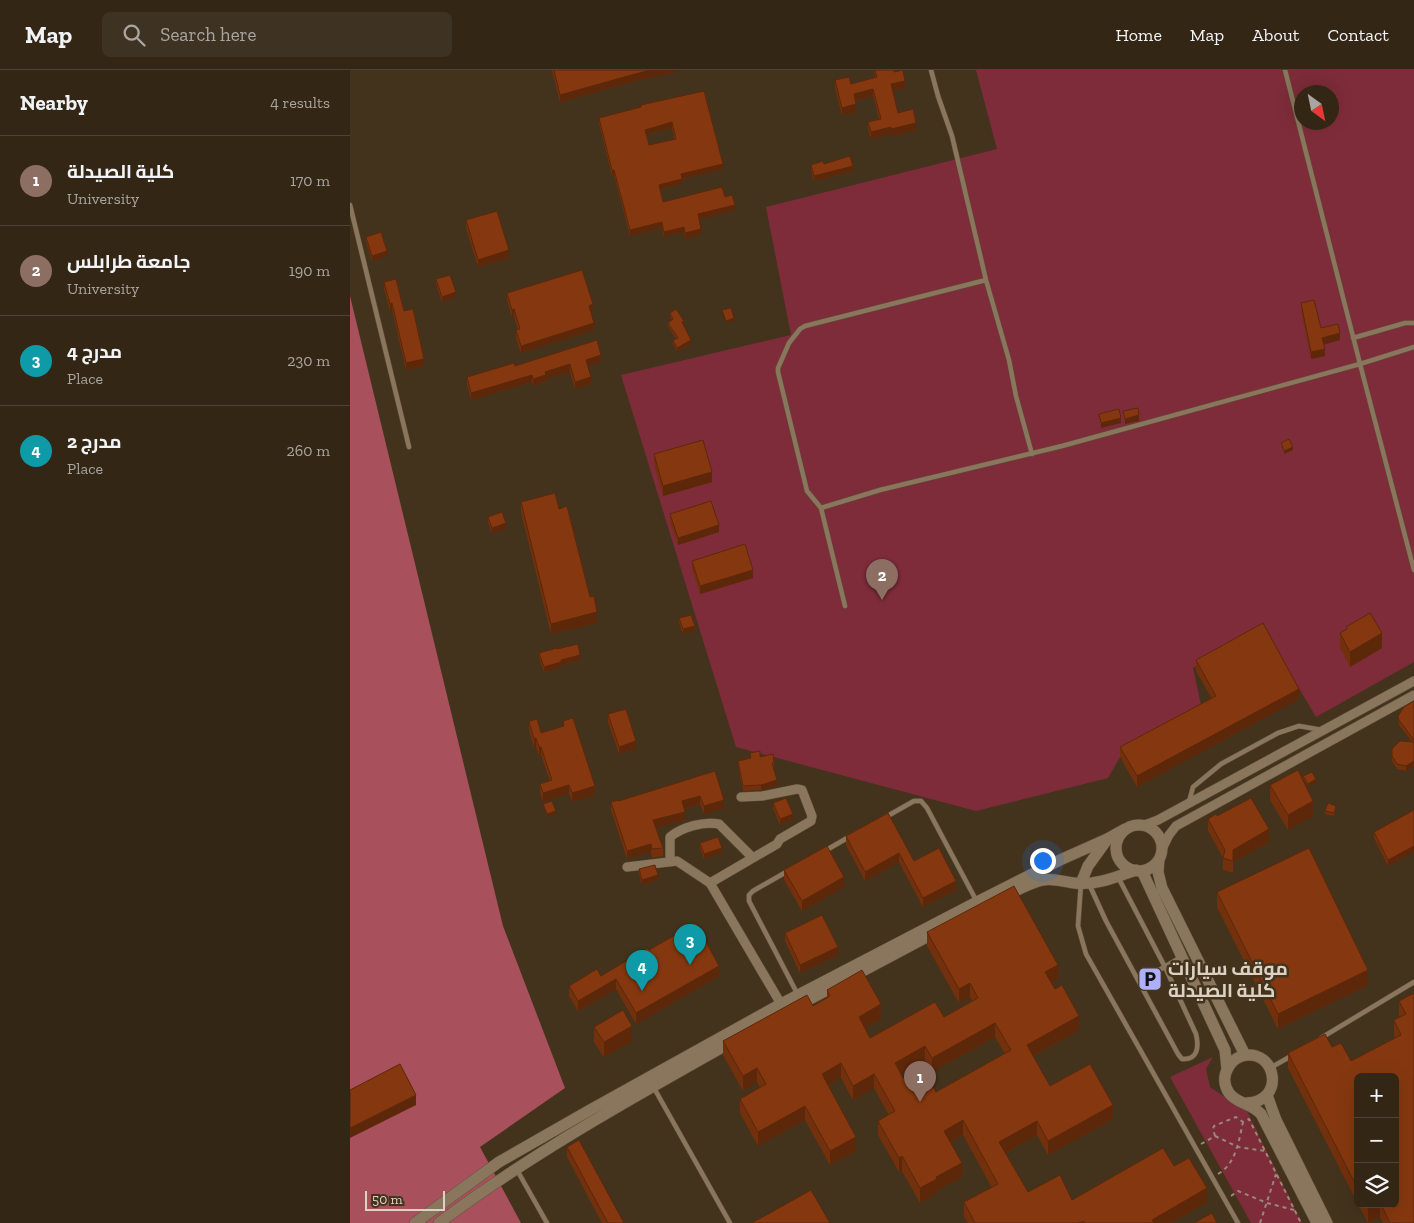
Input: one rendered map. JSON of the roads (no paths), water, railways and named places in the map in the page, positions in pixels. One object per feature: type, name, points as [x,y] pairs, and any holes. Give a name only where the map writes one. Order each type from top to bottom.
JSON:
[{"type":"street","points":[[414,1223],[499,1162],[781,1004],[1060,860],[1107,840],[1125,829],[1135,825],[1145,825],[1189,803],[1414,681]]},
{"type":"street","points":[[1245,1055],[1162,888],[1158,872],[1161,854],[1168,835],[1176,826],[1414,696]]},
{"type":"street","points":[[710,882],[777,844],[780,840],[811,820],[812,816],[802,790],[796,789],[762,796],[741,797]]},
{"type":"street","points":[[670,862],[670,837],[676,832],[712,823],[719,824],[754,858]]},
{"type":"street","points":[[439,1223],[512,1172],[653,1087],[776,1017],[1010,894],[1042,880],[1053,879],[1085,883],[1149,869],[1161,854],[1160,838],[1154,830],[1145,825]]},
{"type":"street","points":[[1125,829],[1117,841],[1117,854],[1124,865],[1139,870],[1225,1050],[1227,1070],[1225,1080],[1228,1091],[1236,1099],[1254,1107],[1261,1114],[1317,1223]]},
{"type":"street","points":[[1085,883],[1088,866],[1107,840]]},
{"type":"street","points":[[627,867],[677,861],[710,882],[781,1004]]},
{"type":"street","points":[[1227,1070],[1238,1058],[1245,1055],[1260,1058],[1270,1068],[1273,1082],[1267,1095],[1257,1102],[1246,1103]]},
{"type":"street","points":[[1267,1095],[1276,1120],[1327,1223]]},
{"type":"street","points":[[499,1162],[512,1172]]},
{"type":"lane","points":[[932,70],[938,96],[952,136],[986,280],[1009,360],[1016,396],[1032,454]]},
{"type":"lane","points":[[1285,70],[1414,570]]},
{"type":"lane","points":[[350,205],[408,447]]},
{"type":"lane","points":[[845,606],[822,508],[807,491],[778,368],[789,343],[800,329],[805,326],[986,280]]},
{"type":"lane","points":[[1353,338],[1405,323],[1414,323]]},
{"type":"lane","points":[[822,508],[880,490],[1032,454],[1360,364],[1414,347]]},
{"type":"lane","points":[[1189,803],[1193,787],[1221,764],[1278,733],[1299,726],[1324,730]]},
{"type":"lane","points":[[880,820],[914,801],[921,801],[927,808],[977,902]]},
{"type":"lane","points":[[820,853],[854,834]]},
{"type":"lane","points":[[795,867],[749,895],[750,901],[798,995]]},
{"type":"lane","points":[[1085,883],[1178,1054],[1182,1059],[1192,1058],[1198,1050],[1199,1044],[1196,1034],[1165,967],[1118,876]]},
{"type":"lane","points":[[1085,883],[1078,926],[1086,954],[1238,1223]]},
{"type":"lane","points":[[1139,982],[1181,957]]},
{"type":"lane","points":[[1319,1040],[1414,982]]},
{"type":"lane","points":[[1270,1068],[1298,1052]]},
{"type":"lane","points":[[653,1087],[730,1223]]},
{"type":"lane","points":[[512,1172],[547,1223]]},
{"type":"place","name":"جامعة طرابلس","points":[[882,600]]},
{"type":"place","name":"مدرج 4","points":[[690,965]]},
{"type":"place","name":"موقف سيارات كلية الصيدلة","points":[[1150,979]]},
{"type":"place","name":"مدرج 2","points":[[642,991]]},
{"type":"place","name":"كلية الصيدلة","points":[[920,1102]]}]
